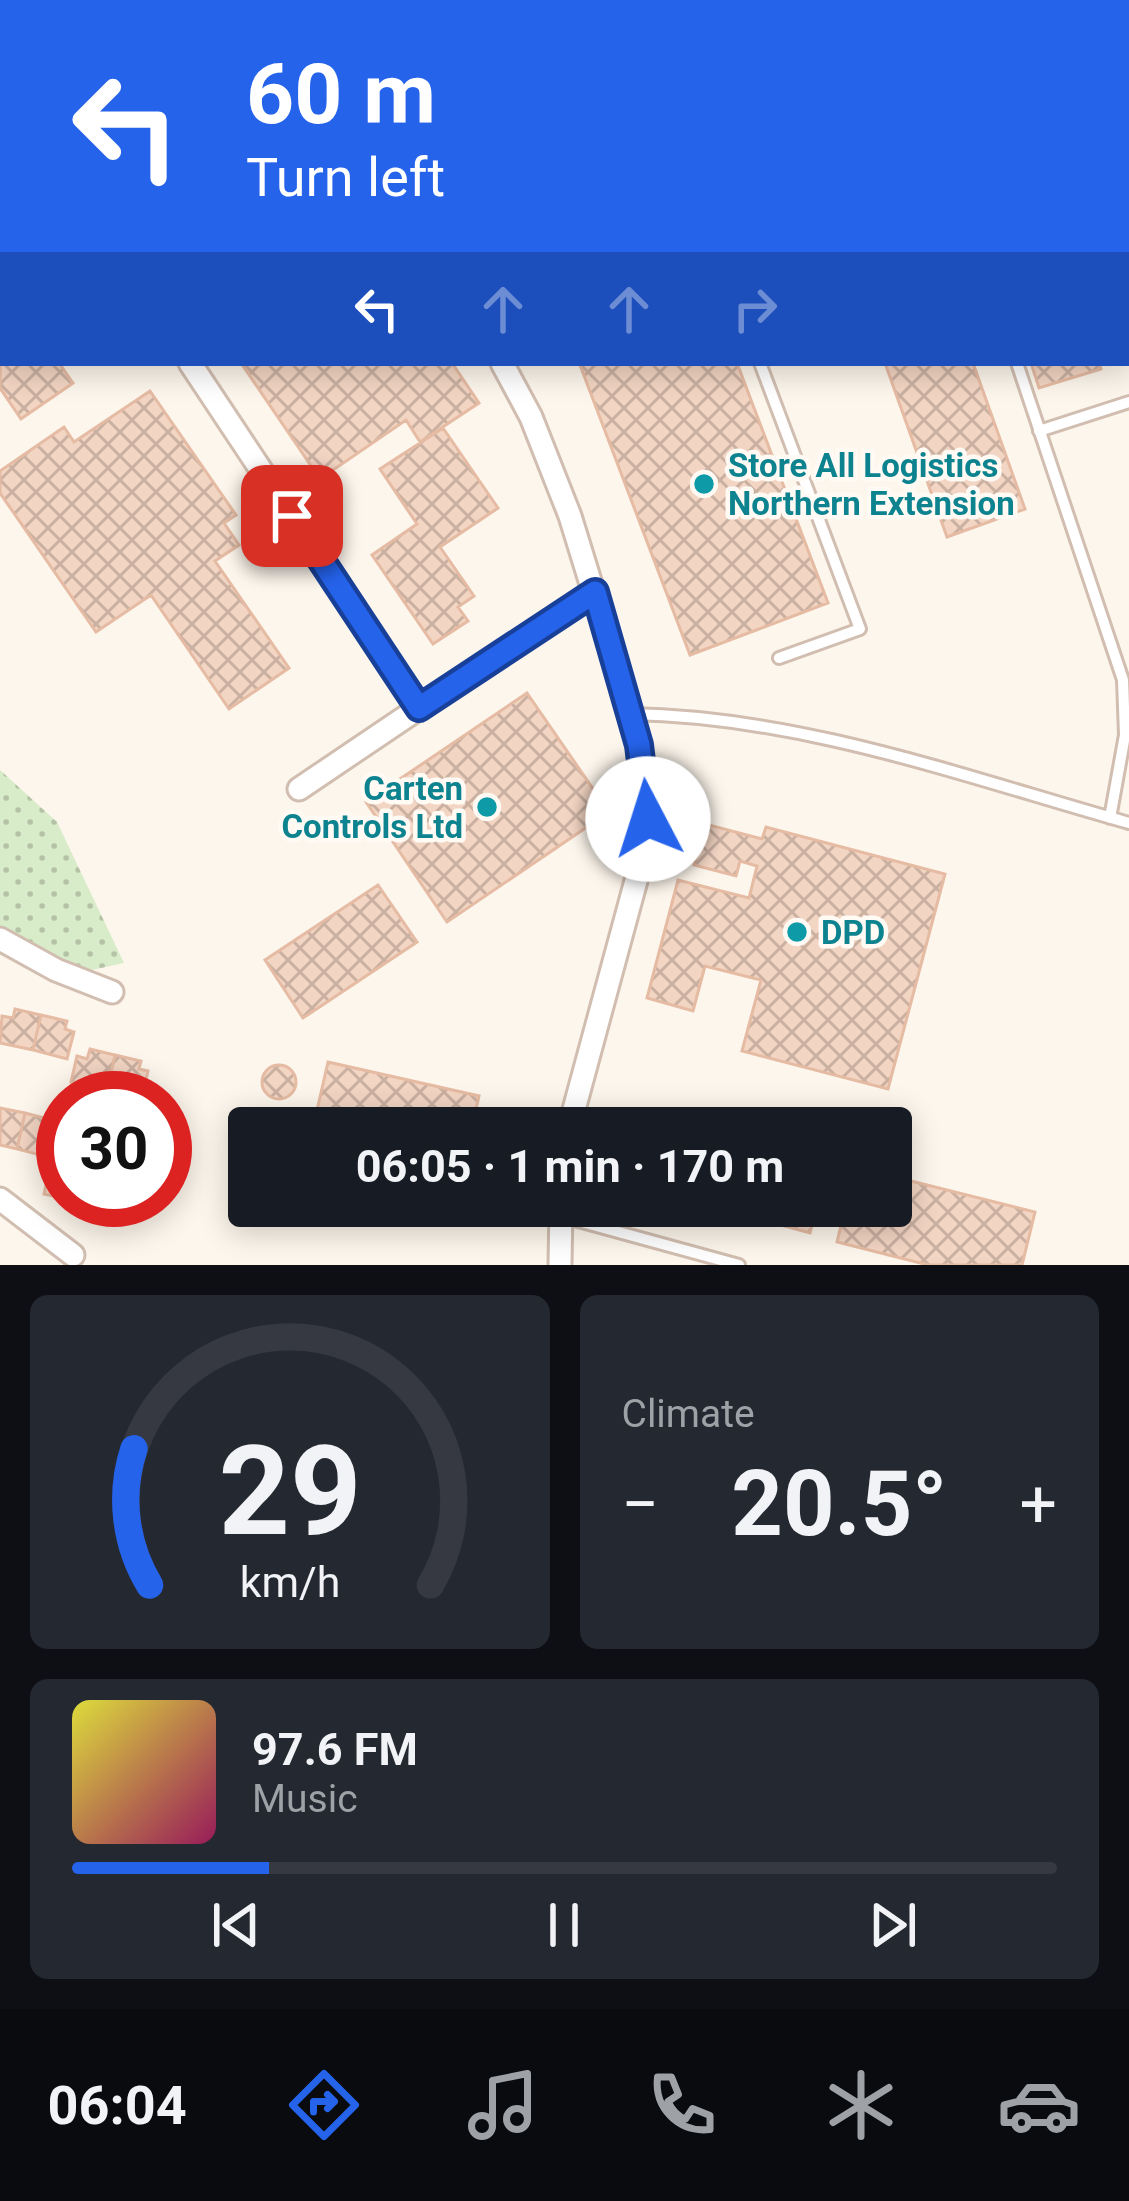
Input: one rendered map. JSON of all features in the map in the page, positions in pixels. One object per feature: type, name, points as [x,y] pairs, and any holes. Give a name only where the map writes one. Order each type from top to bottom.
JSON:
[{"type":"street","points":[[192,366],[419,708]]},
{"type":"street","points":[[504,366],[543,442],[595,592],[632,714],[648,794],[645,842],[574,1107]]},
{"type":"street","points":[[299,790],[595,592]]},
{"type":"street","points":[[0,939],[56,970],[112,992]]},
{"type":"street","points":[[0,1199],[73,1255]]},
{"type":"street","points":[[560,1265],[561,1227]]},
{"type":"lane","points":[[761,366],[860,629],[779,658]]},
{"type":"lane","points":[[1018,366],[1123,680],[1125,735],[1110,818]]},
{"type":"lane","points":[[1040,431],[1129,402]]},
{"type":"lane","points":[[632,714],[729,719],[795,730],[1129,823]]},
{"type":"lane","points":[[614,1227],[739,1265]]},
{"type":"green space","points":[[0,770],[57,822],[124,963],[78,973],[0,928]]},
{"type":"building","points":[[0,366],[61,366],[73,383],[21,419],[0,388]]},
{"type":"building","points":[[243,366],[454,366],[479,403],[420,442],[406,420],[320,479]]},
{"type":"building","name":"Store All Logistics Northern Extension","points":[[580,366],[738,366],[828,603],[690,655]]},
{"type":"building","points":[[886,366],[974,366],[1025,509],[947,537]]},
{"type":"building","points":[[1032,366],[1101,369],[1039,388]]},
{"type":"building","points":[[150,391],[236,515],[224,523],[239,545],[215,561],[289,668],[229,709],[151,595],[96,632],[0,493],[0,471],[64,427],[74,442]]},
{"type":"building","points":[[443,428],[498,508],[440,547],[474,596],[458,607],[468,621],[433,644],[372,555],[417,524],[380,469]]},
{"type":"building","name":"Carten Controls Ltd","points":[[527,693],[609,812],[447,922],[366,802]]},
{"type":"building","name":"DPD","points":[[686,819],[762,839],[766,827],[945,874],[888,1089],[742,1051],[761,980],[705,966],[693,1011],[647,998],[678,880],[749,898],[757,866],[740,861],[736,876],[694,865],[698,850],[679,845]]},
{"type":"building","points":[[378,885],[417,942],[303,1018],[265,960]]},
{"type":"building","points":[[15,1009],[41,1015],[33,1050],[0,1043],[2,1016],[13,1018]]},
{"type":"building","points":[[41,1015],[67,1021],[65,1029],[74,1032],[67,1059],[33,1050]]},
{"type":"building","points":[[90,1049],[115,1055],[111,1071],[74,1071],[77,1056],[87,1059]]},
{"type":"building","points":[[115,1055],[141,1061],[139,1069],[148,1071],[111,1071]]},
{"type":"building","points":[[328,1062],[479,1096],[477,1107],[318,1107]]},
{"type":"building","points":[[279,1065],[291,1070],[296,1082],[291,1094],[279,1099],[267,1094],[262,1082],[267,1070]]},
{"type":"building","points":[[0,1108],[25,1113],[17,1149],[0,1145]]},
{"type":"building","points":[[25,1113],[36,1116],[36,1154],[17,1149]]},
{"type":"building","points":[[912,1181],[1035,1212],[1022,1265],[928,1265],[837,1242],[841,1227],[912,1227]]},
{"type":"place","name":"Store All Logistics Northern Extension","points":[[704,484]]},
{"type":"place","name":"Carten Controls Ltd","points":[[487,807]]},
{"type":"place","name":"DPD","points":[[797,932]]},
{"type":"route","points":[[292,516],[419,708],[595,592],[632,714],[645,771],[648,819]]}]
